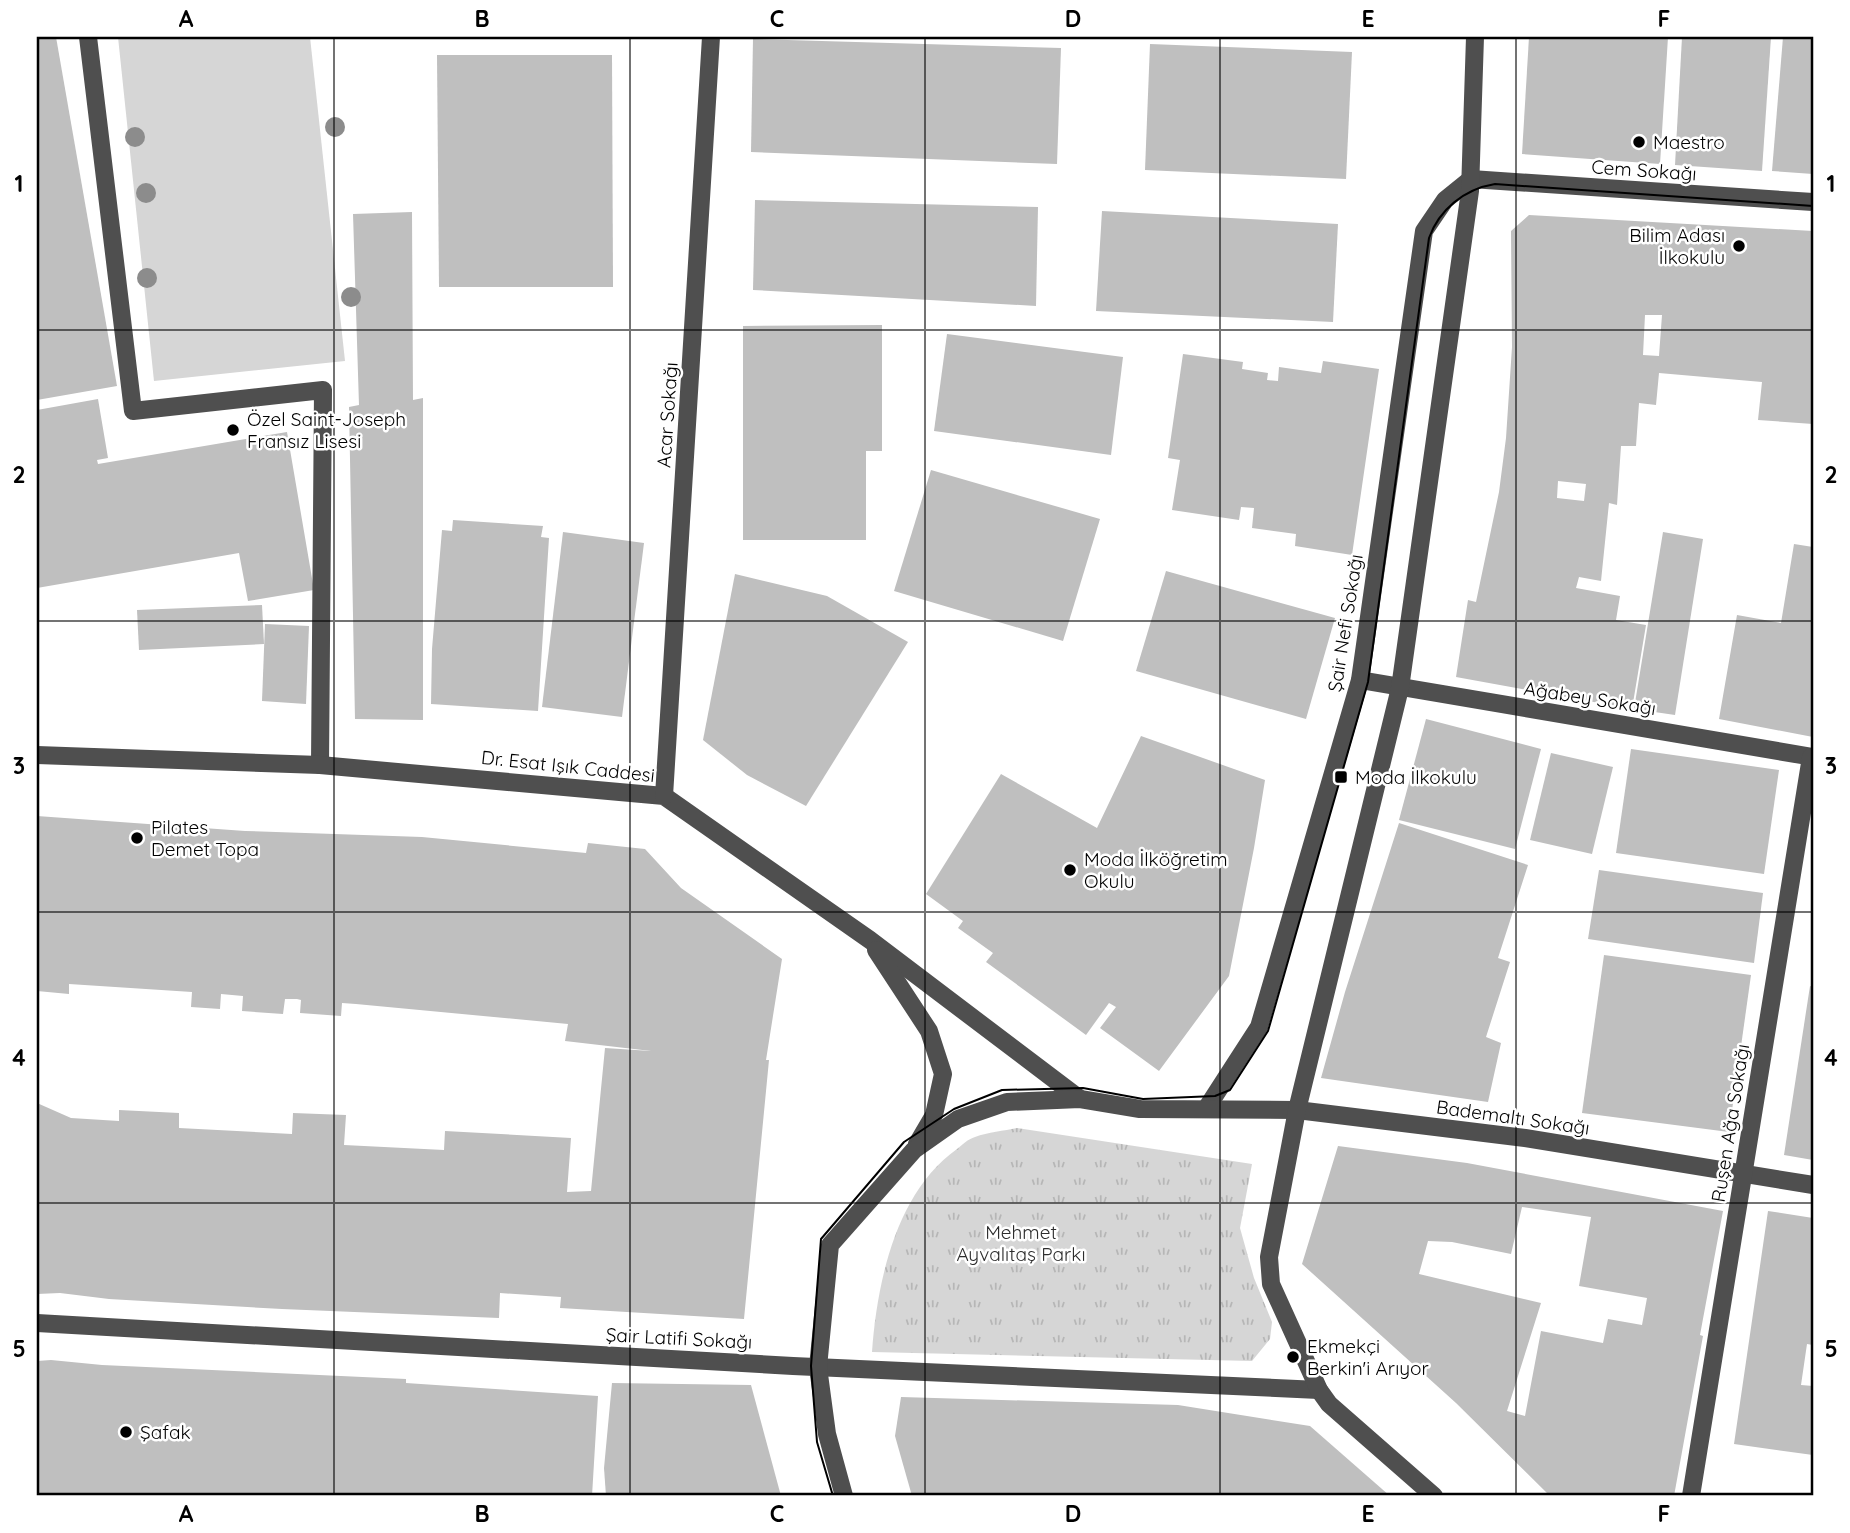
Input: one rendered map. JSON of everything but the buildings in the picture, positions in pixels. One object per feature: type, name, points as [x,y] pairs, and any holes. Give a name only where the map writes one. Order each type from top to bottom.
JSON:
[{"type":"street","points":[[88,37],[133,411],[323,390],[320,765]]},
{"type":"street","name":"Acar Sokağı","points":[[664,796],[711,37]]},
{"type":"street","points":[[1434,1496],[1329,1404],[1319,1390],[1270,1284],[1269,1257],[1297,1110],[1401,688],[1471,180],[1475,37]]},
{"type":"street","name":"Cem Sokağı","points":[[1471,180],[1813,202]]},
{"type":"street","name":"Şair Nefi Sokağı","points":[[1206,1109],[1259,1027],[1360,680],[1424,231],[1445,200],[1471,180]]},
{"type":"street","name":"Ağabey Sokağı","points":[[1360,680],[1812,757]]},
{"type":"street","name":"Dr. Esat Işık Caddesi","points":[[37,755],[320,765],[664,796],[870,940],[1080,1099]]},
{"type":"street","name":"Ruşen Ağa Sokağı","points":[[1691,1496],[1812,757]]},
{"type":"street","points":[[844,1496],[827,1434],[818,1367],[830,1245],[914,1150],[934,1115],[943,1074],[929,1031],[870,940]]},
{"type":"street","name":"Bademaltı Sokağı","points":[[914,1150],[958,1119],[1007,1102],[1080,1099],[1140,1109],[1297,1110],[1525,1138],[1813,1185]]},
{"type":"street","name":"Şair Latifi Sokağı","points":[[37,1323],[818,1367],[1319,1390]]},
{"type":"green space","points":[[118,37],[310,37],[345,361],[154,381]]},
{"type":"green space","name":"Mehmet Ayvalıtaş Parkı","points":[[1017,1128],[1252,1164],[1240,1228],[1254,1278],[1272,1322],[1270,1339],[1252,1361],[872,1352],[885,1268],[905,1214],[919,1189],[936,1167],[972,1138]]},
{"type":"tram line","points":[[833,1496],[817,1442],[811,1366],[821,1239],[904,1142],[954,1109],[1002,1090],[1083,1088],[1143,1099],[1215,1096],[1230,1090],[1268,1031],[1368,682],[1429,238],[1439,218],[1463,196],[1495,184],[1813,206]]},
{"type":"place","name":"Maestro","points":[[1639,142]]},
{"type":"place","name":"Bilim Adası İlkokulu","points":[[1739,246]]},
{"type":"place","name":"Özel Saint-Joseph Fransız Lisesi","points":[[233,430]]},
{"type":"place","name":"Moda İlkokulu","points":[[1341,777]]},
{"type":"place","name":"Pilates Demet Topa","points":[[137,838]]},
{"type":"place","name":"Moda İlköğretim Okulu","points":[[1070,870]]},
{"type":"place","name":"Ekmekçi Berkin'i Arıyor","points":[[1293,1357]]},
{"type":"place","name":"Şafak","points":[[126,1432]]}]
